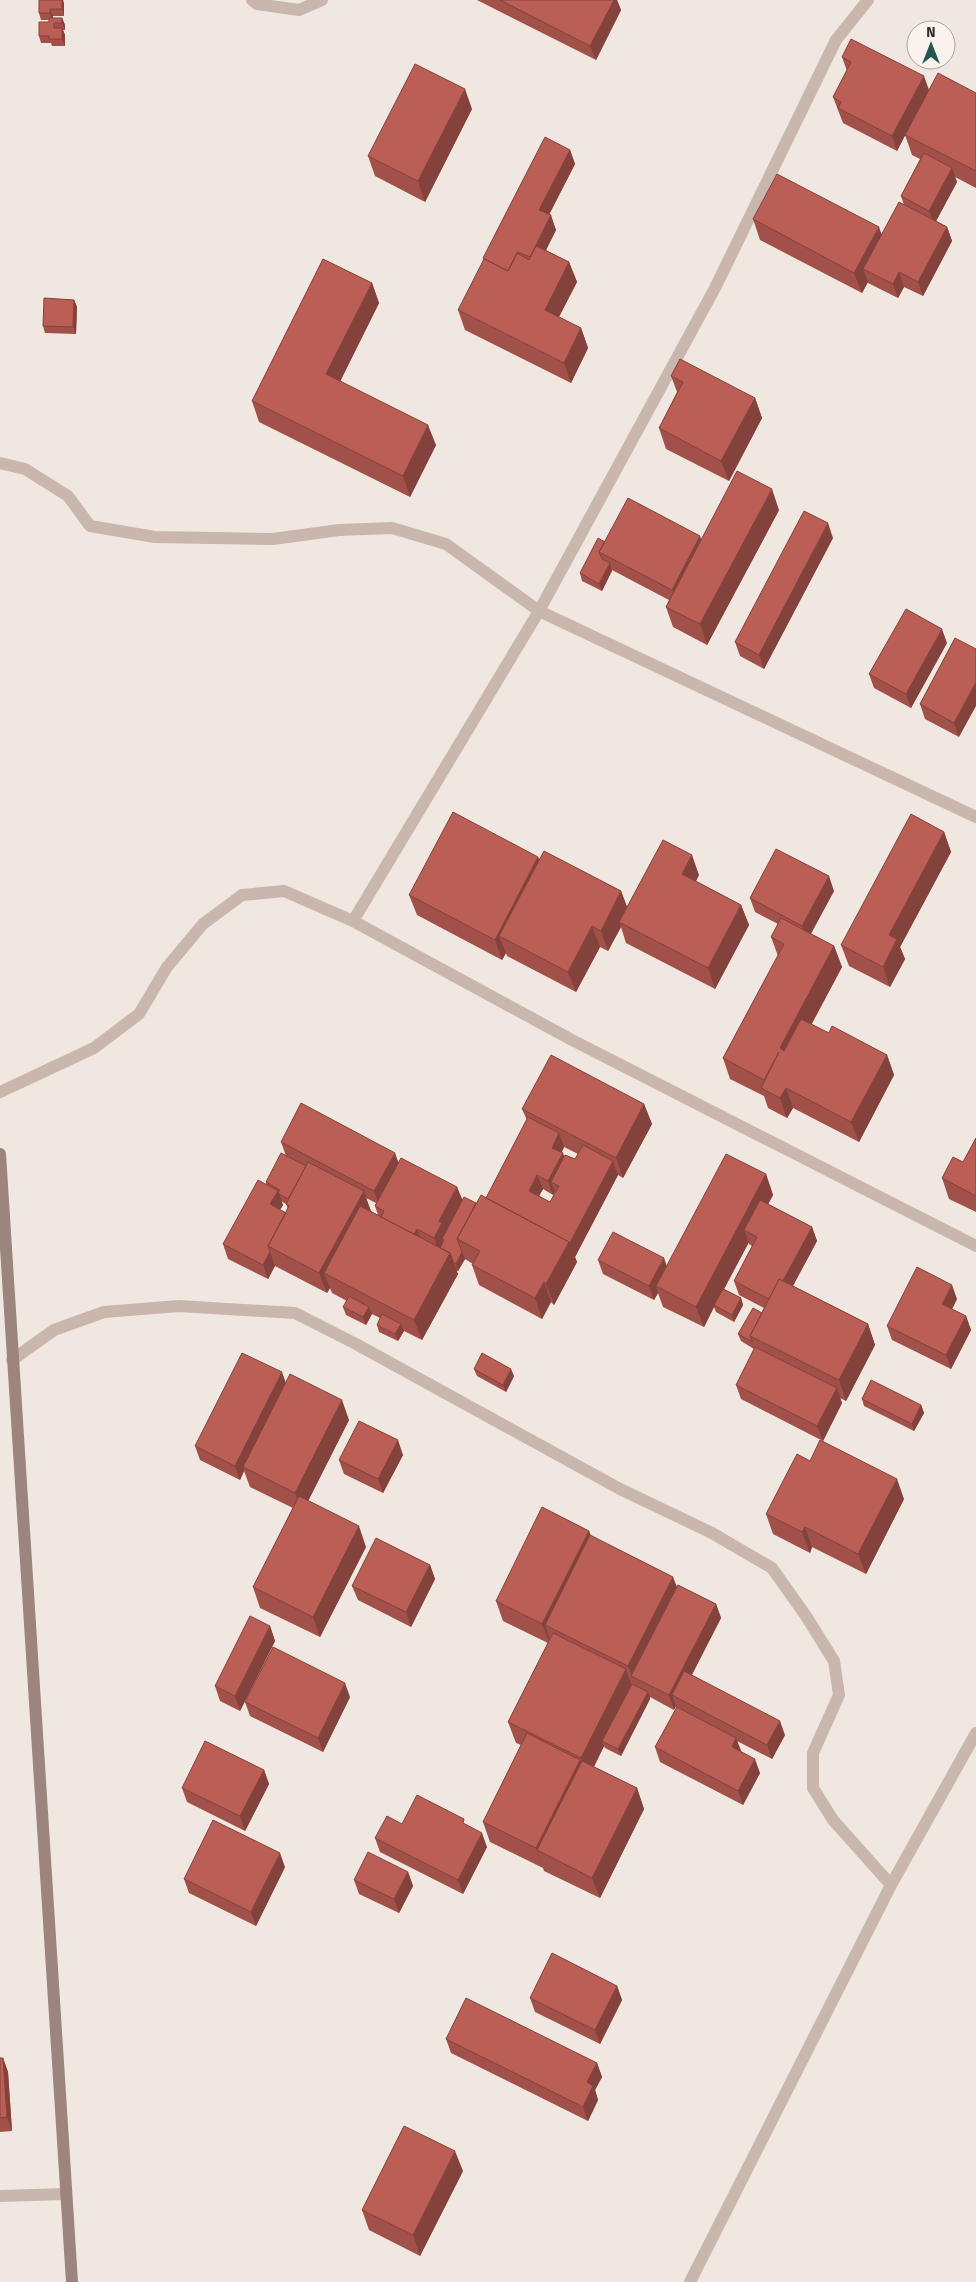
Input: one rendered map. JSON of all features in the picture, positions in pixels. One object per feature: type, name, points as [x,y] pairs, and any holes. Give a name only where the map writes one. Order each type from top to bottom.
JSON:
[{"type":"main road","points":[[0,1154],[72,2282]]},
{"type":"street","points":[[252,0],[257,4],[299,10],[322,0]]},
{"type":"street","points":[[353,921],[539,611],[715,288],[836,40],[868,0]]},
{"type":"street","points":[[0,463],[25,469],[68,496],[90,526],[146,536],[273,539],[339,530],[392,528],[446,544],[539,611],[976,817]]},
{"type":"street","points":[[0,1092],[94,1048],[138,1014],[167,967],[203,924],[242,895],[284,891],[353,921],[572,1040],[976,1246]]},
{"type":"street","points":[[12,1360],[54,1330],[104,1312],[179,1306],[295,1314],[356,1344],[620,1489],[712,1533],[772,1568],[806,1616],[834,1661],[839,1695],[813,1753],[813,1788],[833,1820],[891,1885]]},
{"type":"street","points":[[690,2282],[891,1885],[976,1733]]},
{"type":"street","points":[[0,2196],[65,2194]]},
{"type":"building","points":[[39,0],[62,0],[62,9],[50,9],[50,13],[39,13]]},
{"type":"building","points":[[500,0],[614,0],[590,46]]},
{"type":"building","points":[[49,18],[62,18],[62,23],[54,23],[54,28],[62,28],[62,39],[49,39],[49,36],[39,36],[39,22],[49,22]]},
{"type":"building","points":[[851,39],[906,67],[906,70],[912,70],[924,76],[892,136],[838,108],[841,102],[833,97],[851,62],[842,57]]},
{"type":"building","points":[[415,64],[465,89],[418,181],[368,156]]},
{"type":"building","points":[[938,73],[976,93],[976,171],[905,135]]},
{"type":"building","points":[[545,137],[570,150],[539,210],[551,215],[530,257],[518,252],[508,271],[483,258]]},
{"type":"building","points":[[924,153],[952,168],[929,211],[901,196]]},
{"type":"building","points":[[777,174],[879,227],[854,273],[753,219]]},
{"type":"building","points":[[899,202],[947,227],[918,282],[899,272],[893,284],[863,269]]},
{"type":"building","points":[[536,246],[569,262],[545,310],[581,328],[564,363],[458,310],[484,259],[508,271],[517,253],[529,260]]},
{"type":"building","points":[[323,259],[372,283],[326,374],[428,425],[403,476],[252,401]]},
{"type":"building","points":[[44,298],[74,300],[73,327],[43,326]]},
{"type":"building","points":[[680,359],[755,398],[721,461],[659,428],[683,382],[671,376]]},
{"type":"building","points":[[737,471],[772,489],[700,624],[666,607]]},
{"type":"building","points":[[628,498],[700,536],[672,590],[599,552]]},
{"type":"building","points":[[804,511],[828,523],[759,655],[735,642]]},
{"type":"building","points":[[598,538],[605,542],[599,552],[602,559],[610,563],[599,584],[580,573]]},
{"type":"building","points":[[906,609],[942,629],[906,694],[869,674]]},
{"type":"building","points":[[955,638],[976,649],[976,682],[954,723],[920,704]]},
{"type":"building","points":[[453,812],[538,857],[495,940],[409,895]]},
{"type":"building","points":[[911,814],[944,832],[889,935],[897,939],[883,967],[841,945]]},
{"type":"building","points":[[663,840],[692,855],[682,874],[741,905],[708,968],[619,922]]},
{"type":"building","points":[[776,849],[829,876],[802,926],[750,898]]},
{"type":"building","points":[[544,851],[621,891],[601,931],[592,926],[568,972],[499,936]]},
{"type":"building","points":[[781,918],[834,946],[780,1048],[784,1051],[801,1019],[829,1033],[832,1026],[887,1055],[851,1122],[786,1088],[780,1098],[761,1088],[779,1052],[764,1080],[723,1058],[784,944],[771,937]]},
{"type":"building","points":[[551,1055],[644,1104],[616,1158],[522,1109]]},
{"type":"building","points":[[301,1103],[395,1153],[374,1191],[281,1142]]},
{"type":"building","points":[[528,1117],[559,1133],[552,1148],[563,1153],[548,1181],[537,1175],[529,1191],[550,1202],[559,1186],[551,1182],[565,1155],[575,1159],[583,1145],[613,1161],[570,1243],[486,1198]]},
{"type":"building","points":[[976,1138],[976,1196],[942,1178],[953,1157],[963,1162]]},
{"type":"building","points":[[281,1153],[306,1166],[288,1199],[278,1193],[280,1190],[266,1182]]},
{"type":"building","points":[[726,1154],[766,1174],[696,1307],[656,1286]]},
{"type":"building","points":[[401,1158],[457,1187],[439,1221],[442,1223],[434,1238],[417,1229],[414,1234],[381,1217],[384,1211],[375,1206]]},
{"type":"building","points":[[308,1162],[364,1191],[319,1273],[268,1246],[289,1206],[286,1204]]},
{"type":"building","points":[[258,1180],[278,1191],[270,1204],[286,1213],[268,1246],[270,1252],[263,1265],[223,1244]]},
{"type":"building","points":[[481,1195],[569,1242],[546,1284],[544,1282],[535,1298],[472,1265],[480,1251],[457,1239]]},
{"type":"building","points":[[464,1197],[476,1203],[457,1239],[462,1252],[456,1264],[450,1253],[440,1248],[444,1240],[442,1239]]},
{"type":"building","points":[[760,1200],[812,1227],[783,1281],[779,1279],[769,1299],[734,1281],[757,1237],[744,1230]]},
{"type":"building","points":[[360,1206],[450,1253],[414,1320],[324,1273]]},
{"type":"building","points":[[613,1232],[664,1258],[649,1286],[598,1260]]},
{"type":"building","points":[[917,1267],[952,1285],[942,1304],[966,1316],[946,1355],[887,1326]]},
{"type":"building","points":[[779,1279],[868,1324],[839,1380],[750,1336]]},
{"type":"building","points":[[723,1289],[741,1298],[732,1315],[714,1305]]},
{"type":"building","points":[[349,1296],[369,1307],[363,1317],[343,1307]]},
{"type":"building","points":[[753,1308],[762,1313],[750,1336],[753,1342],[738,1334]]},
{"type":"building","points":[[382,1314],[401,1324],[395,1334],[377,1325]]},
{"type":"building","points":[[755,1347],[837,1388],[817,1426],[736,1385]]},
{"type":"building","points":[[242,1353],[282,1372],[235,1466],[195,1446]]},
{"type":"building","points":[[482,1353],[511,1369],[503,1385],[474,1369]]},
{"type":"building","points":[[290,1374],[342,1400],[295,1493],[243,1467]]},
{"type":"building","points":[[871,1380],[921,1405],[912,1424],[862,1399]]},
{"type":"building","points":[[359,1421],[398,1440],[378,1479],[339,1460]]},
{"type":"building","points":[[820,1440],[897,1479],[858,1554],[805,1527],[802,1532],[766,1514],[797,1454],[810,1461]]},
{"type":"building","points":[[299,1496],[359,1526],[313,1617],[253,1587]]},
{"type":"building","points":[[542,1507],[589,1531],[542,1624],[496,1601]]},
{"type":"building","points":[[590,1535],[673,1577],[628,1666],[545,1625]]},
{"type":"building","points":[[376,1538],[430,1565],[406,1612],[352,1586]]},
{"type":"building","points":[[678,1585],[716,1604],[669,1695],[631,1676]]},
{"type":"building","points":[[250,1616],[270,1626],[235,1696],[215,1686]]},
{"type":"building","points":[[553,1633],[626,1669],[581,1758],[508,1722]]},
{"type":"building","points":[[273,1647],[345,1683],[318,1738],[245,1702]]},
{"type":"building","points":[[684,1671],[780,1721],[767,1745],[672,1695]]},
{"type":"building","points":[[632,1684],[648,1692],[618,1749],[602,1741]]},
{"type":"building","points":[[677,1707],[736,1738],[732,1747],[755,1759],[738,1791],[655,1747]]},
{"type":"building","points":[[527,1733],[580,1760],[536,1848],[483,1822]]},
{"type":"building","points":[[205,1741],[264,1770],[240,1816],[182,1788]]},
{"type":"building","points":[[582,1761],[637,1788],[592,1878],[537,1850]]},
{"type":"building","points":[[417,1795],[464,1819],[463,1823],[482,1833],[458,1880],[375,1838],[387,1816],[402,1824]]},
{"type":"building","points":[[213,1820],[280,1853],[251,1912],[184,1879]]},
{"type":"building","points":[[368,1852],[408,1872],[394,1899],[354,1880]]},
{"type":"building","points":[[552,1953],[617,1986],[595,2030],[530,1998]]},
{"type":"building","points":[[466,1998],[597,2063],[587,2082],[593,2086],[583,2107],[446,2039]]},
{"type":"building","points":[[0,2058],[3,2058],[7,2117],[0,2118]]},
{"type":"building","points":[[404,2126],[455,2151],[413,2235],[362,2210]]}]
